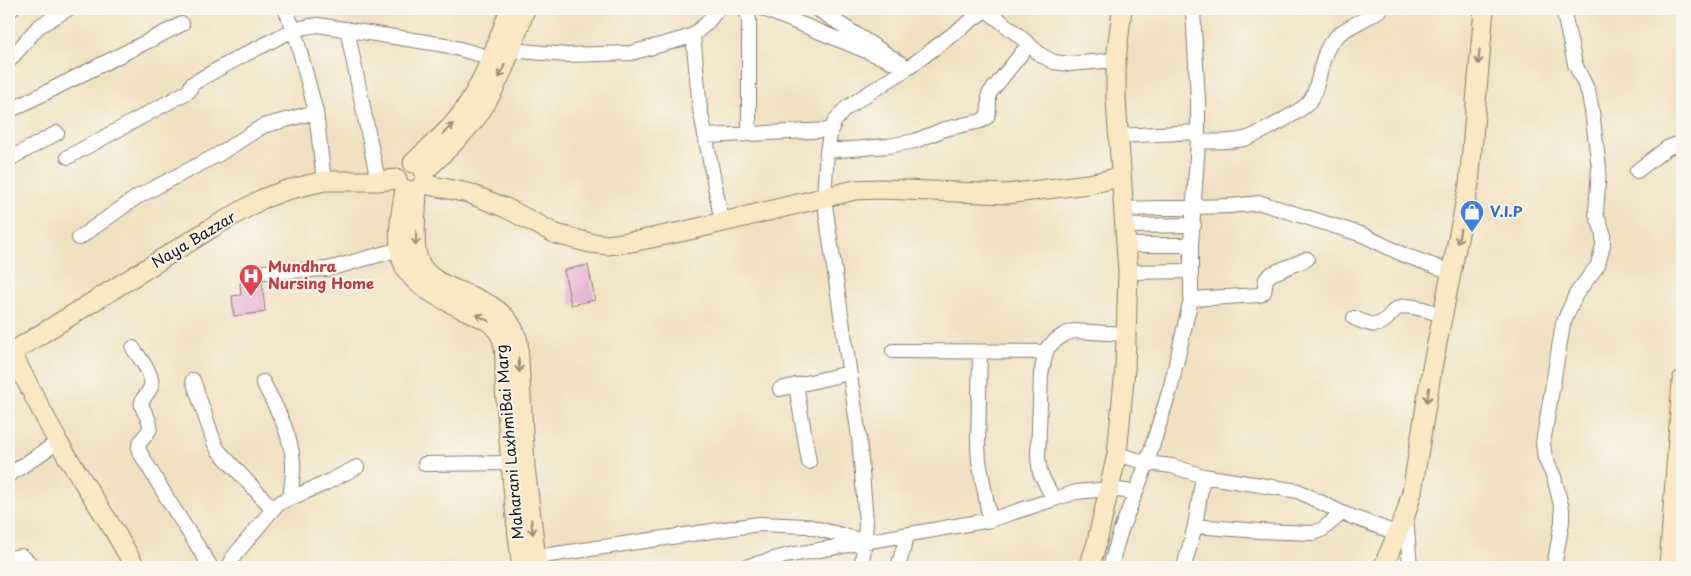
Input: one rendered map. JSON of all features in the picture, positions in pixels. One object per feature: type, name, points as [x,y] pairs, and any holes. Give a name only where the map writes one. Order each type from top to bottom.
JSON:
[{"type":"street","points":[[9,61],[38,27],[68,9]]},
{"type":"street","points":[[285,9],[294,29],[316,112],[324,181]]},
{"type":"street","points":[[510,9],[492,58],[468,105],[413,179],[416,250],[420,264],[431,276],[445,285],[496,309],[504,316],[515,333],[518,342],[532,564],[624,544],[705,534],[759,524],[807,526],[865,542]]},
{"type":"street","points":[[413,179],[468,128],[481,112],[501,76],[525,9]]},
{"type":"street","points":[[510,50],[567,55],[631,53],[693,35],[707,23],[718,9]]},
{"type":"street","points":[[746,9],[749,20],[750,134]]},
{"type":"street","points":[[754,9],[908,68]]},
{"type":"street","points":[[764,9],[908,68]]},
{"type":"street","points":[[816,9],[908,68]]},
{"type":"street","points":[[1089,567],[1096,546],[1117,454],[1125,369],[1128,272],[1116,100],[1116,60],[1122,9]]},
{"type":"street","points":[[1110,567],[1121,530],[1147,463],[1171,386],[1191,299],[1191,244],[1194,225],[1198,137],[1194,9]]},
{"type":"street","points":[[1118,136],[1198,137],[1226,142],[1246,139],[1259,134],[1300,110],[1310,101],[1322,64],[1329,47],[1336,37],[1381,9]]},
{"type":"street","points":[[1383,567],[1396,532],[1406,512],[1412,492],[1432,368],[1469,184],[1484,9]]},
{"type":"street","points":[[1554,567],[1562,522],[1562,509],[1554,477],[1545,458],[1543,443],[1563,324],[1576,294],[1598,265],[1603,245],[1602,232],[1596,214],[1599,168],[1592,111],[1588,91],[1574,64],[1563,9]]},
{"type":"street","points":[[861,567],[866,521],[859,437],[824,198],[827,151],[831,130],[835,121],[844,110],[908,68],[985,10],[1041,55],[1054,62],[1069,64],[1116,60]]},
{"type":"street","points":[[9,111],[182,24]]},
{"type":"street","points":[[68,158],[189,91],[192,84],[294,29],[305,26],[318,25],[445,45],[492,58]]},
{"type":"street","points":[[347,30],[378,181]]},
{"type":"street","points":[[693,35],[700,109],[722,222]]},
{"type":"street","points":[[827,151],[888,146],[915,141],[946,129],[981,121],[987,117],[989,109],[988,94],[1029,44]]},
{"type":"street","points":[[79,238],[137,197],[219,154],[263,126],[316,112]]},
{"type":"street","points":[[705,136],[831,130]]},
{"type":"street","points":[[9,159],[57,133]]},
{"type":"street","points":[[1637,171],[1668,148],[1682,142]]},
{"type":"street","name":"Naya Bazzar","points":[[10,352],[262,199],[287,190],[324,181],[413,179],[468,193],[506,208],[556,234],[590,243],[608,245],[637,241],[855,190],[880,189],[1007,194],[1079,186],[1121,177]]},
{"type":"street","name":"Maharani LaxhmiBai Marg","points":[[413,179],[401,214],[400,249],[403,264],[425,288],[494,325],[499,332],[504,347],[504,382],[511,463],[532,564]]},
{"type":"street","points":[[1124,217],[1261,202],[1363,235],[1404,255],[1452,272]]},
{"type":"street","points":[[1124,217],[1194,225]]},
{"type":"street","points":[[1126,245],[1191,244]]},
{"type":"street","points":[[263,272],[328,269],[400,249]]},
{"type":"street","points":[[1191,299],[1260,295],[1264,292],[1266,279],[1271,274],[1307,259]]},
{"type":"street","points":[[1128,272],[1190,271]]},
{"type":"street","points":[[1354,318],[1370,325],[1380,324],[1395,309],[1402,307],[1443,315]]},
{"type":"street","points":[[1053,498],[1040,473],[1038,457],[1041,374],[1048,347],[1065,334],[1074,331],[1125,334]]},
{"type":"street","points":[[134,348],[151,378],[152,385],[141,405],[150,426],[140,442],[139,451],[211,567]]},
{"type":"street","points":[[10,352],[58,442],[135,567]]},
{"type":"street","points":[[893,352],[1046,352]]},
{"type":"street","points":[[980,352],[978,444],[990,520]]},
{"type":"street","points":[[780,389],[850,373]]},
{"type":"street","points":[[193,380],[218,450],[273,509]]},
{"type":"street","points":[[1669,567],[1676,545],[1682,380]]},
{"type":"street","points":[[263,382],[283,422],[289,439],[293,462],[290,498]]},
{"type":"street","points":[[796,385],[809,462]]},
{"type":"street","points":[[9,474],[58,442]]},
{"type":"street","points":[[1117,454],[1147,463],[1172,466],[1203,476],[1298,491],[1342,514],[1396,532]]},
{"type":"street","points":[[425,464],[511,463]]},
{"type":"street","points":[[228,567],[234,556],[273,509],[282,502],[357,467]]},
{"type":"street","points":[[1184,567],[1196,526],[1203,476]]},
{"type":"street","points":[[745,567],[785,556],[990,520],[1076,492],[1109,489],[1135,492]]},
{"type":"street","points":[[1406,512],[1410,567]]},
{"type":"street","points":[[1196,526],[1314,533],[1323,529],[1342,514]]},
{"type":"street","points":[[898,567],[906,536]]},
{"type":"street","points":[[9,558],[22,556],[34,567]]},
{"type":"building","points":[[588,265],[595,300],[571,305],[564,270]]},
{"type":"building","points":[[262,280],[265,312],[234,316],[232,296],[241,295],[240,283]]},
{"type":"place","name":"V.I.P","points":[[1472,233]]},
{"type":"place","name":"Mundhra Nursing Home","points":[[251,297]]}]
